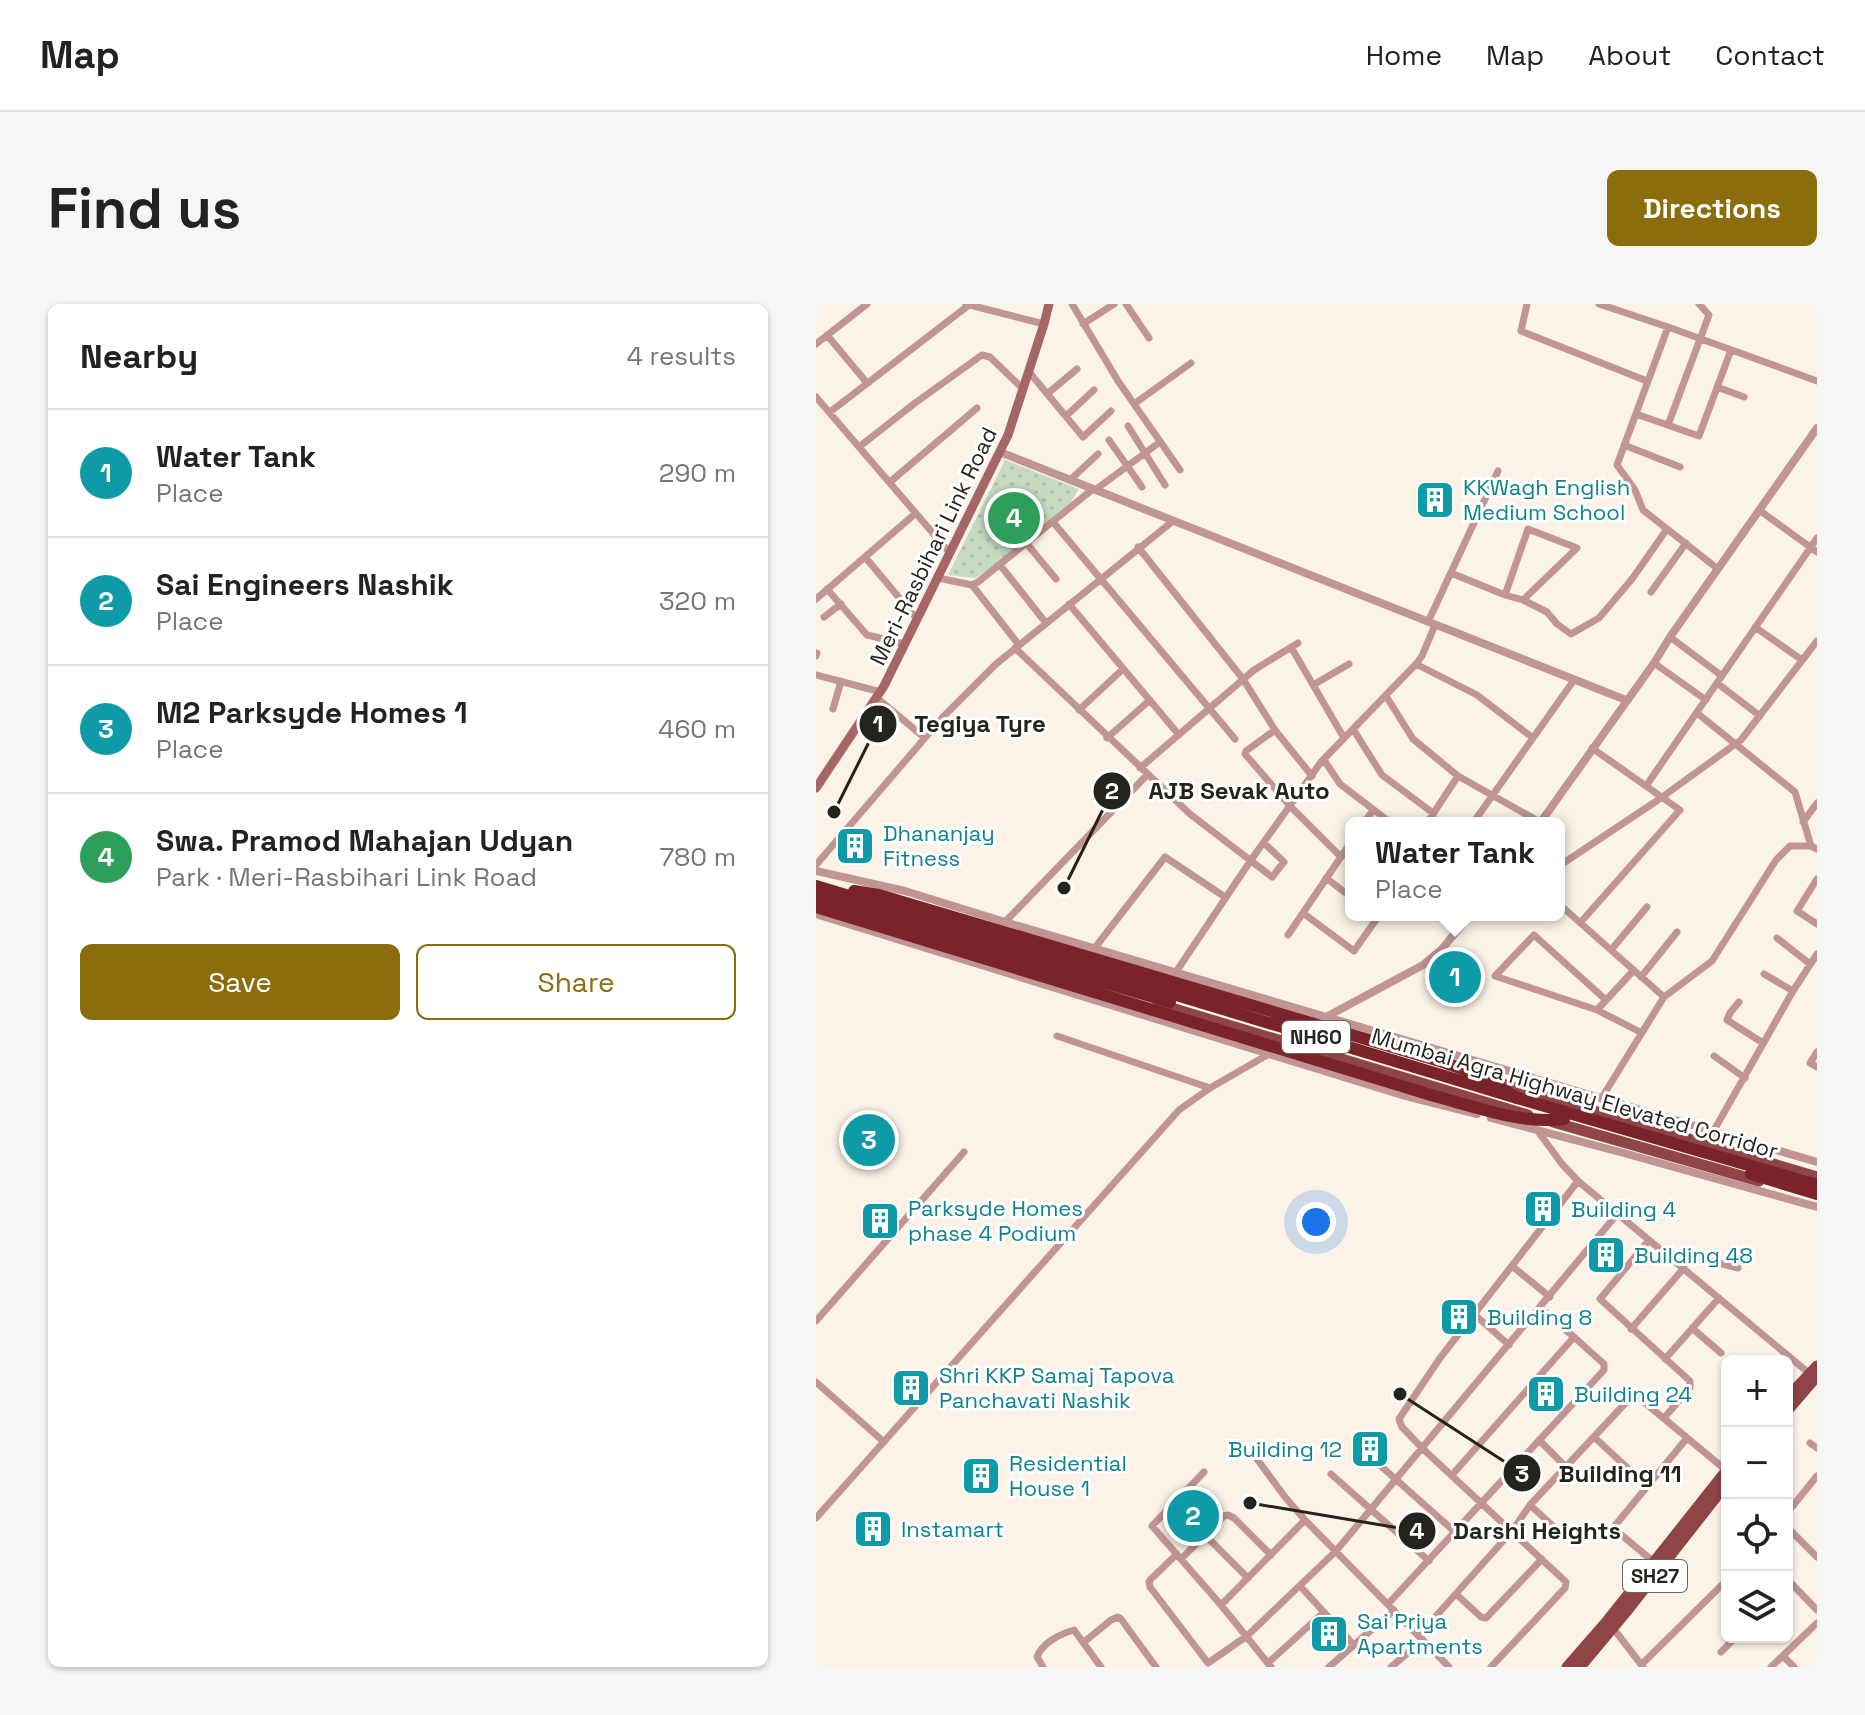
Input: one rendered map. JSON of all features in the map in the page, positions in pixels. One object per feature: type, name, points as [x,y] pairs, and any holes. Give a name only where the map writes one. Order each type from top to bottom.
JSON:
[{"type":"highway","name":"Mumbai Agra Highway Elevated Corridor","points":[[816,884],[1517,1098],[1817,1185]]},
{"type":"highway","points":[[843,889],[879,895],[1443,1062],[1482,1076],[1517,1098]]},
{"type":"highway","name":"Mumbai Agra Highway Elevated Corridor","points":[[816,898],[1817,1196]]},
{"type":"highway","points":[[816,907],[1431,1095],[1518,1117],[1548,1122],[1564,1119]]},
{"type":"main road","name":"Meri-Rasbihari Link Road","points":[[816,788],[879,695],[1000,452],[1049,304]]},
{"type":"main road","points":[[816,884],[843,889],[1817,1177]]},
{"type":"main road","points":[[816,898],[1438,1089],[1817,1196]]},
{"type":"main road","points":[[1793,1393],[1815,1375]]},
{"type":"main road","points":[[1793,1403],[1815,1375]]},
{"type":"main road","name":"SH27","points":[[1580,1667],[1613,1628],[1654,1562],[1721,1478]]},
{"type":"main road","name":"SH27","points":[[1567,1667],[1640,1587],[1721,1490]]},
{"type":"street","points":[[816,344],[867,304]]},
{"type":"street","points":[[830,412],[967,304],[1044,324]]},
{"type":"street","points":[[1072,304],[1134,404],[1180,470]]},
{"type":"street","points":[[1083,324],[1114,304]]},
{"type":"street","points":[[1126,304],[1149,338]]},
{"type":"street","points":[[1527,304],[1521,331],[1647,381]]},
{"type":"street","points":[[1599,304],[1817,381]]},
{"type":"street","points":[[1668,425],[1709,315],[1699,304]]},
{"type":"street","points":[[1668,327],[1617,465],[1635,490],[1643,510],[1718,569]]},
{"type":"street","points":[[827,335],[867,383]]},
{"type":"street","points":[[1636,414],[1699,436],[1731,350]]},
{"type":"street","points":[[859,447],[982,355],[988,355],[1023,389]]},
{"type":"street","points":[[1134,404],[1191,363]]},
{"type":"street","points":[[1047,394],[1077,369]]},
{"type":"street","points":[[1029,372],[1083,437],[1111,411]]},
{"type":"street","points":[[1717,387],[1744,397]]},
{"type":"street","points":[[1066,416],[1094,390]]},
{"type":"street","points":[[816,397],[950,553]]},
{"type":"street","points":[[890,482],[977,408]]},
{"type":"street","points":[[1128,426],[1165,485]]},
{"type":"street","points":[[1544,817],[1817,428]]},
{"type":"street","points":[[1109,440],[1142,487]]},
{"type":"street","points":[[972,585],[1094,489],[1160,442]]},
{"type":"street","points":[[1624,445],[1680,467]]},
{"type":"street","points":[[1000,452],[1626,700]]},
{"type":"street","points":[[1070,480],[1098,454]]},
{"type":"street","points":[[1176,972],[1225,897],[1324,760],[1422,656],[1451,573],[1498,471]]},
{"type":"street","points":[[1759,510],[1814,549]]},
{"type":"street","points":[[816,599],[916,513]]},
{"type":"street","points":[[816,865],[966,692],[1017,646],[1173,521]]},
{"type":"street","points":[[1053,522],[1235,739]]},
{"type":"street","points":[[1505,595],[1528,529],[1577,548],[1523,600]]},
{"type":"street","points":[[1451,573],[1547,612],[1571,634],[1599,618],[1632,579],[1667,529]]},
{"type":"street","points":[[1646,786],[1755,627],[1814,549],[1817,538]]},
{"type":"street","points":[[1651,592],[1686,543]]},
{"type":"street","points":[[1027,544],[1056,579]]},
{"type":"street","points":[[1138,547],[1243,679],[1275,730],[1312,776]]},
{"type":"street","points":[[865,557],[917,619]]},
{"type":"street","points":[[1000,565],[1046,623]]},
{"type":"street","points":[[938,578],[972,585],[1017,646],[1107,738],[1190,814],[1272,877],[1284,862],[1264,843]]},
{"type":"street","points":[[827,589],[867,635],[905,644]]},
{"type":"street","points":[[824,617],[841,604]]},
{"type":"street","points":[[1069,604],[1179,735]]},
{"type":"street","points":[[1755,627],[1802,660]]},
{"type":"street","points":[[1670,637],[1760,716]]},
{"type":"street","points":[[1565,862],[1662,798],[1741,740],[1817,641]]},
{"type":"street","points":[[1140,768],[1254,670],[1294,645],[1344,738]]},
{"type":"street","points":[[1654,663],[1706,700]]},
{"type":"street","points":[[1313,685],[1349,664]]},
{"type":"street","points":[[1416,664],[1477,695],[1533,738]]},
{"type":"street","points":[[1079,710],[1123,669]]},
{"type":"street","points":[[816,675],[879,695],[925,738]]},
{"type":"street","points":[[1477,817],[1574,680]]},
{"type":"street","points":[[833,709],[841,681]]},
{"type":"street","points":[[1386,696],[1413,739],[1458,776],[1530,817]]},
{"type":"street","points":[[1107,738],[1150,700]]},
{"type":"street","points":[[1601,1099],[1664,997],[1712,961],[1776,860],[1790,846],[1814,848],[1795,792],[1697,713]]},
{"type":"street","points":[[1353,729],[1382,775],[1433,813]]},
{"type":"street","points":[[1275,730],[1245,754],[1290,806],[1341,857]]},
{"type":"street","points":[[1580,923],[1680,810],[1592,748]]},
{"type":"street","points":[[1324,760],[1340,784],[1383,817]]},
{"type":"street","points":[[1005,922],[1147,775]]},
{"type":"street","points":[[1431,817],[1458,776]]},
{"type":"street","points":[[1803,822],[1817,803]]},
{"type":"street","points":[[1368,817],[1373,810]]},
{"type":"street","points":[[1288,935],[1345,851]]},
{"type":"street","points":[[1094,949],[1165,857],[1225,897]]},
{"type":"street","points":[[816,871],[905,891],[1817,1162]]},
{"type":"street","points":[[1326,878],[1345,892]]},
{"type":"street","points":[[1817,879],[1797,911],[1817,924]]},
{"type":"street","points":[[1611,950],[1647,907]]},
{"type":"street","points":[[1565,909],[1664,997]]},
{"type":"street","points":[[1303,913],[1354,951],[1375,921]]},
{"type":"street","points":[[816,914],[1402,1095],[1817,1207]]},
{"type":"street","points":[[1456,921],[1462,925]]},
{"type":"street","points":[[1325,1017],[1423,965],[1442,949],[1465,921]]},
{"type":"street","points":[[1641,977],[1677,932]]},
{"type":"street","points":[[1606,1000],[1534,935],[1495,976],[1597,1010],[1642,1033]]},
{"type":"street","points":[[1777,938],[1810,964]]},
{"type":"street","points":[[1713,1132],[1817,954]]},
{"type":"street","points":[[1597,1010],[1634,970]]},
{"type":"street","points":[[1764,974],[1793,991]]},
{"type":"street","points":[[1739,1002],[1727,1020],[1763,1043]]},
{"type":"street","points":[[1057,1036],[1210,1088]]},
{"type":"street","points":[[1817,1052],[1810,1063],[1817,1067]]},
{"type":"street","points":[[816,1518],[1179,1110],[1269,1054]]},
{"type":"street","points":[[1714,1056],[1745,1078]]},
{"type":"street","points":[[1536,1129],[1578,1181],[1815,1375]]},
{"type":"street","points":[[816,1321],[964,1152]]},
{"type":"street","points":[[1491,1667],[1567,1585],[1565,1579],[1422,1448],[1402,1427],[1399,1419],[1440,1358],[1578,1181]]},
{"type":"street","points":[[1271,1555],[1228,1515],[1151,1579],[1149,1584],[1205,1662],[1247,1636],[1336,1551],[1618,1213]]},
{"type":"street","points":[[1649,1240],[1600,1298],[1690,1381],[1691,1384],[1664,1418]]},
{"type":"street","points":[[1631,1329],[1680,1265],[1700,1258],[1738,1268]]},
{"type":"street","points":[[1512,1266],[1550,1297]]},
{"type":"street","points":[[1665,1359],[1719,1298]]},
{"type":"street","points":[[1329,1667],[1391,1607],[1604,1368],[1604,1364],[1540,1308]]},
{"type":"street","points":[[1474,1314],[1509,1345]]},
{"type":"street","points":[[1692,1328],[1721,1353]]},
{"type":"street","points":[[1452,1475],[1574,1337]]},
{"type":"street","points":[[816,1382],[884,1442]]},
{"type":"street","points":[[1391,1667],[1421,1638],[1512,1531],[1530,1505],[1635,1395],[1721,1465]]},
{"type":"street","points":[[1594,1437],[1647,1486]]},
{"type":"street","points":[[1654,1562],[1613,1528],[1687,1438]]},
{"type":"street","points":[[1539,1440],[1566,1467]]},
{"type":"street","points":[[1355,1443],[1455,1532]]},
{"type":"street","points":[[1257,1459],[1305,1520],[1449,1667]]},
{"type":"street","points":[[1204,1472],[1152,1526],[1269,1665],[1324,1612]]},
{"type":"street","points":[[1331,1474],[1429,1561]]},
{"type":"street","points":[[1793,1506],[1817,1476]]},
{"type":"street","points":[[1530,1505],[1554,1527]]},
{"type":"street","points":[[1221,1605],[1305,1520]]},
{"type":"street","points":[[1793,1533],[1817,1557]]},
{"type":"street","points":[[1205,1535],[1248,1578]]},
{"type":"street","points":[[1456,1594],[1486,1618],[1542,1559]]},
{"type":"street","points":[[1300,1586],[1354,1645]]},
{"type":"street","points":[[1613,1628],[1642,1666],[1721,1586]]},
{"type":"street","points":[[1793,1588],[1817,1610]]},
{"type":"street","points":[[1084,1642],[1118,1617],[1156,1667]]},
{"type":"street","points":[[1771,1667],[1817,1623]]},
{"type":"street","points":[[1043,1667],[1037,1657],[1040,1649],[1071,1630],[1077,1631],[1101,1667]]},
{"type":"street","points":[[1721,1652],[1730,1643]]},
{"type":"street","points":[[1783,1656],[1794,1667]]},
{"type":"green space","points":[[1005,460],[1079,489],[1071,502],[996,565],[975,578],[948,575]]},
{"type":"place","name":"KKWagh English Medium School","points":[[1435,500]]},
{"type":"place","name":"Swa. Pramod Mahajan Udyan","points":[[1014,518]]},
{"type":"place","name":"Tegiya Tyre","points":[[834,812]]},
{"type":"place","name":"Dhananjay Fitness","points":[[855,846]]},
{"type":"place","name":"AJB Sevak Auto","points":[[1064,888]]},
{"type":"place","name":"Water Tank","points":[[1455,977]]},
{"type":"place","name":"M2 Parksyde Homes 1","points":[[869,1140]]},
{"type":"place","name":"Building 4","points":[[1543,1209]]},
{"type":"place","name":"Parksyde Homes phase 4 Podium","points":[[880,1221]]},
{"type":"place","name":"Building 48","points":[[1606,1255]]},
{"type":"place","name":"Building 8","points":[[1459,1317]]},
{"type":"place","name":"Shri KKP Samaj Tapova Panchavati Nashik","points":[[911,1388]]},
{"type":"place","name":"Building 11","points":[[1400,1394]]},
{"type":"place","name":"Building 24","points":[[1546,1394]]},
{"type":"place","name":"Building 12","points":[[1370,1449]]},
{"type":"place","name":"Residential House 1","points":[[981,1476]]},
{"type":"place","name":"Darshi Heights","points":[[1250,1503]]},
{"type":"place","name":"Sai Engineers Nashik","points":[[1193,1516]]},
{"type":"place","name":"Instamart","points":[[873,1529]]},
{"type":"place","name":"Sai Priya Apartments","points":[[1329,1634]]}]
